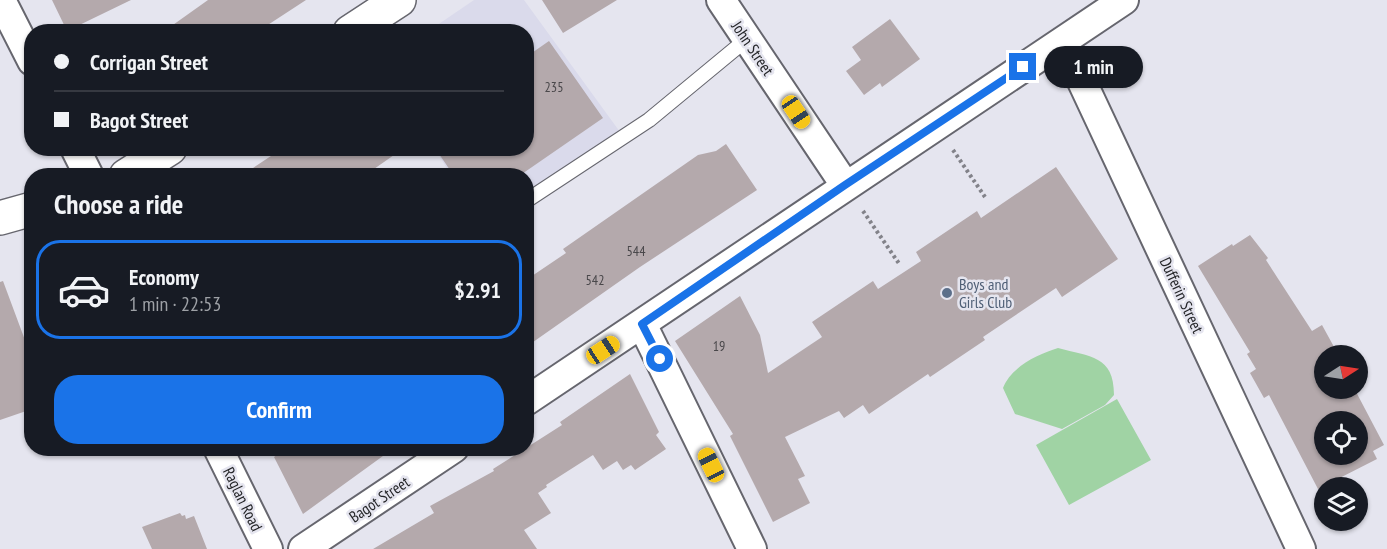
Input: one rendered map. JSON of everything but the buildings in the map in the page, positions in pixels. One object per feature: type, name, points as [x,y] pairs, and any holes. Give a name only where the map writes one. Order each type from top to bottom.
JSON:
[{"type":"main road","points":[[360,24],[388,3]]},
{"type":"main road","points":[[139,168],[157,156]]},
{"type":"main road","points":[[0,218],[24,211]]},
{"type":"street","points":[[1,0],[24,45]]},
{"type":"street","name":"John Street","points":[[721,0],[852,195]]},
{"type":"street","points":[[534,396],[642,324],[852,195],[1063,41],[1124,0]]},
{"type":"street","name":"Dufferin Street","points":[[1063,41],[1301,549]]},
{"type":"street","points":[[642,324],[752,549]]},
{"type":"street","name":"Raglan Road","points":[[222,456],[268,549]]},
{"type":"street","name":"Bagot Street","points":[[303,549],[442,456]]},
{"type":"lane","points":[[534,196],[649,120],[747,39]]},
{"type":"path","points":[[949,144],[985,197]]},
{"type":"path","points":[[852,195],[900,265]]},
{"type":"shaded area","points":[[474,0],[524,0],[620,132],[534,193],[534,168],[447,168],[439,156],[534,156],[534,24],[439,24]]},
{"type":"green space","points":[[1058,348],[1090,356],[1105,365],[1113,382],[1114,395],[1105,405],[1062,429],[1015,414],[1003,388],[1007,380],[1019,368],[1034,358]]},
{"type":"green space","points":[[1117,399],[1151,460],[1069,505],[1036,445]]},
{"type":"place","name":"Boys and Girls Club","points":[[947,293]]},
{"type":"route","points":[[660,359],[642,324],[1023,67]]}]
